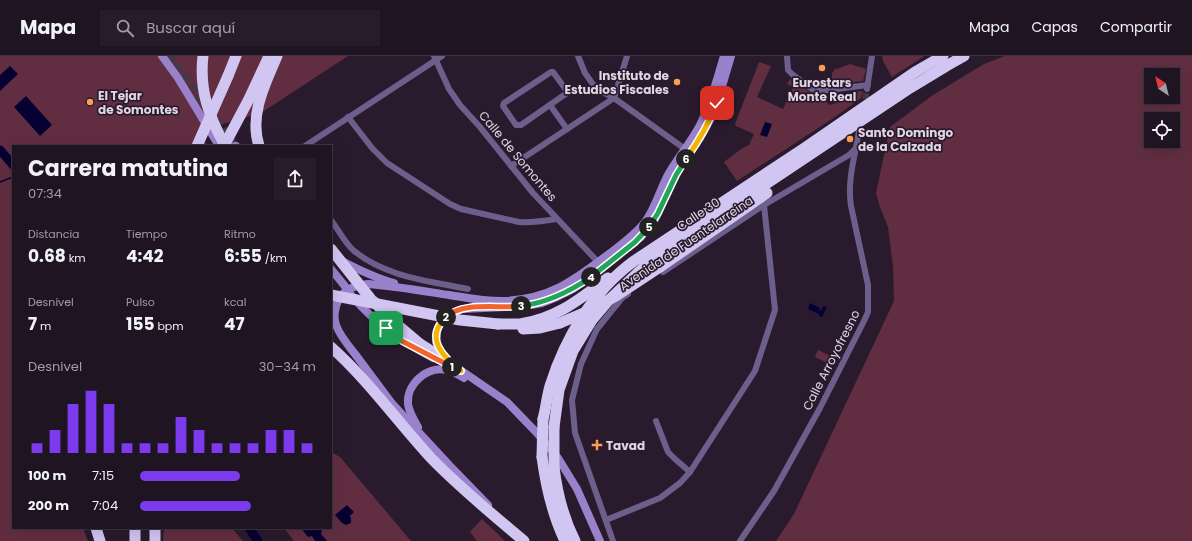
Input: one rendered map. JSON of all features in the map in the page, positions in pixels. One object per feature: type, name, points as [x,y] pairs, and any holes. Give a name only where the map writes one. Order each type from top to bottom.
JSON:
[{"type":"highway","points":[[203,56],[203,89],[207,110],[224,145]]},
{"type":"highway","points":[[197,145],[236,56]]},
{"type":"highway","points":[[226,145],[249,99],[268,56]]},
{"type":"highway","points":[[259,145],[256,134],[257,111],[277,56]]},
{"type":"highway","name":"Calle 30","points":[[564,541],[558,528],[546,487],[542,457],[543,419],[550,386],[563,350],[582,316],[614,278],[627,266],[803,149],[915,72],[943,56]]},
{"type":"highway","name":"Calle 30","points":[[575,541],[566,524],[556,487],[554,467],[554,428],[559,390],[573,351],[592,320],[608,301],[644,267],[662,254],[860,127],[910,88],[948,64],[964,56]]},
{"type":"highway","points":[[332,295],[519,330],[540,328],[560,323],[586,312],[616,296],[660,267],[860,127]]},
{"type":"highway","points":[[332,250],[370,298],[401,328],[420,344],[457,368]]},
{"type":"highway","points":[[332,302],[478,328],[497,327],[542,319],[560,312],[580,299],[611,275],[627,266]]},
{"type":"highway","points":[[332,348],[373,391],[431,458],[481,505],[525,541]]},
{"type":"highway","points":[[96,529],[100,541]]},
{"type":"highway","points":[[135,529],[135,541]]},
{"type":"highway","points":[[150,529],[150,541]]},
{"type":"highway","points":[[155,529],[155,541]]},
{"type":"main road","points":[[162,56],[178,78],[218,145]]},
{"type":"main road","points":[[390,401],[336,325],[334,319],[338,300],[345,291],[362,285],[375,285],[480,300],[497,301],[531,298],[564,286],[580,276],[635,233],[644,222],[653,208],[668,176],[700,126],[709,105],[724,56]]},
{"type":"main road","points":[[600,541],[577,489],[558,458],[523,417],[507,402],[457,368],[440,351],[436,342],[437,331],[444,319],[454,311],[477,307],[521,306],[542,302],[557,297],[590,277],[641,237],[655,219],[676,175],[711,118],[731,56]]},
{"type":"main road","points":[[332,255],[382,280],[443,294]]},
{"type":"main road","points":[[332,270],[360,306],[402,341],[444,364],[457,368]]},
{"type":"main road","points":[[332,330],[390,401],[433,448],[525,541]]},
{"type":"main road","points":[[433,448],[414,420],[408,406],[408,398],[411,388],[416,381],[422,375],[434,370],[447,369],[483,386]]},
{"type":"street","points":[[306,145],[435,58],[442,56]]},
{"type":"street","points":[[578,56],[585,73],[599,90],[614,98],[685,149]]},
{"type":"street","points":[[511,166],[614,98],[627,56]]},
{"type":"street","points":[[787,56],[788,70],[812,89],[821,91],[867,87],[872,56]]},
{"type":"street","name":"Calle de Somontes","points":[[435,58],[454,98],[480,127],[533,193],[598,262]]},
{"type":"street","points":[[554,72],[567,92],[550,105],[518,126],[503,105],[549,73],[554,72]]},
{"type":"street","points":[[550,105],[567,129]]},
{"type":"street","points":[[348,117],[372,148],[388,164],[450,204],[461,209],[519,222],[556,219]]},
{"type":"street","name":"Calle Arroyofresno","points":[[740,541],[774,491],[806,433],[868,312],[868,285],[849,193],[860,127]]},
{"type":"street","name":"Avenida de Fuentelarreina","points":[[613,541],[575,433],[572,400],[581,364],[597,329],[622,298],[764,205],[844,158],[856,148]]},
{"type":"street","points":[[844,158],[854,158]]},
{"type":"street","points":[[606,520],[660,498],[680,483],[690,472],[755,371],[776,310],[764,205]]},
{"type":"street","points":[[332,221],[353,249],[377,265],[400,274],[468,289]]},
{"type":"street","points":[[656,421],[668,452],[690,472]]},
{"type":"shaded area","points":[[0,56],[348,56],[261,113],[198,131],[207,145],[12,145],[12,529],[83,529],[88,541],[0,541]]},
{"type":"shaded area","points":[[882,56],[923,57],[892,77],[883,61]]},
{"type":"shaded area","points":[[1005,56],[1192,56],[1192,541],[776,541],[794,514],[894,301],[893,266],[888,227],[876,193],[890,127],[933,95],[984,64]]},
{"type":"shaded area","points":[[759,62],[771,66],[757,97],[783,109],[793,87],[787,84],[790,79],[813,94],[821,95],[829,105],[842,101],[852,92],[863,92],[861,98],[835,117],[737,181],[724,162],[749,145],[754,134],[736,126],[735,124]]},
{"type":"shaded area","points":[[850,64],[866,69],[863,81],[830,85],[830,81],[832,81],[832,73],[836,68],[837,69]]},
{"type":"shaded area","points":[[10,66],[18,74],[0,91],[0,75]]},
{"type":"shaded area","points":[[26,96],[52,125],[40,136],[14,107]]},
{"type":"shaded area","points":[[765,122],[772,124],[767,137],[760,135]]},
{"type":"shaded area","points":[[810,303],[820,308],[819,310],[821,311],[823,306],[827,307],[822,317],[808,309]]},
{"type":"shaded area","points":[[818,350],[835,358],[831,365],[815,357]]},
{"type":"shaded area","points":[[332,453],[340,457],[411,541],[294,541],[285,529],[332,529]]},
{"type":"shaded area","points":[[347,505],[354,512],[350,516],[351,523],[346,525],[342,523],[335,515]]},
{"type":"shaded area","points":[[482,519],[505,541],[477,541],[470,532]]},
{"type":"shaded area","points":[[164,529],[233,529],[243,541],[163,541]]},
{"type":"shaded area","points":[[302,529],[321,529],[321,534],[327,541],[315,541],[312,536],[308,537]]},
{"type":"waterway","points":[[0,150],[12,164]]},
{"type":"waterway","points":[[0,182],[12,177]]},
{"type":"waterway","points":[[250,529],[258,541]]},
{"type":"tunnel","points":[[169,56],[205,105]]},
{"type":"tunnel","points":[[864,108],[867,89]]},
{"type":"tunnel","points":[[216,119],[234,145]]},
{"type":"place","name":"Eurostars Monte Real","points":[[822,68]]},
{"type":"place","name":"Instituto de Estudios Fiscales","points":[[677,82]]},
{"type":"place","name":"El Tejar de Somontes","points":[[90,102]]},
{"type":"place","name":"Santo Domingo de la Calzada","points":[[850,139]]},
{"type":"place","name":"Tavad","points":[[597,445]]},
{"type":"route","points":[[386,328],[402,341],[444,364],[461,371],[440,351],[436,342],[437,331],[444,319],[454,311],[462,309],[477,307],[516,307],[533,305],[550,300],[580,284],[629,247],[641,237],[655,219],[672,181],[700,138],[717,103]]}]
